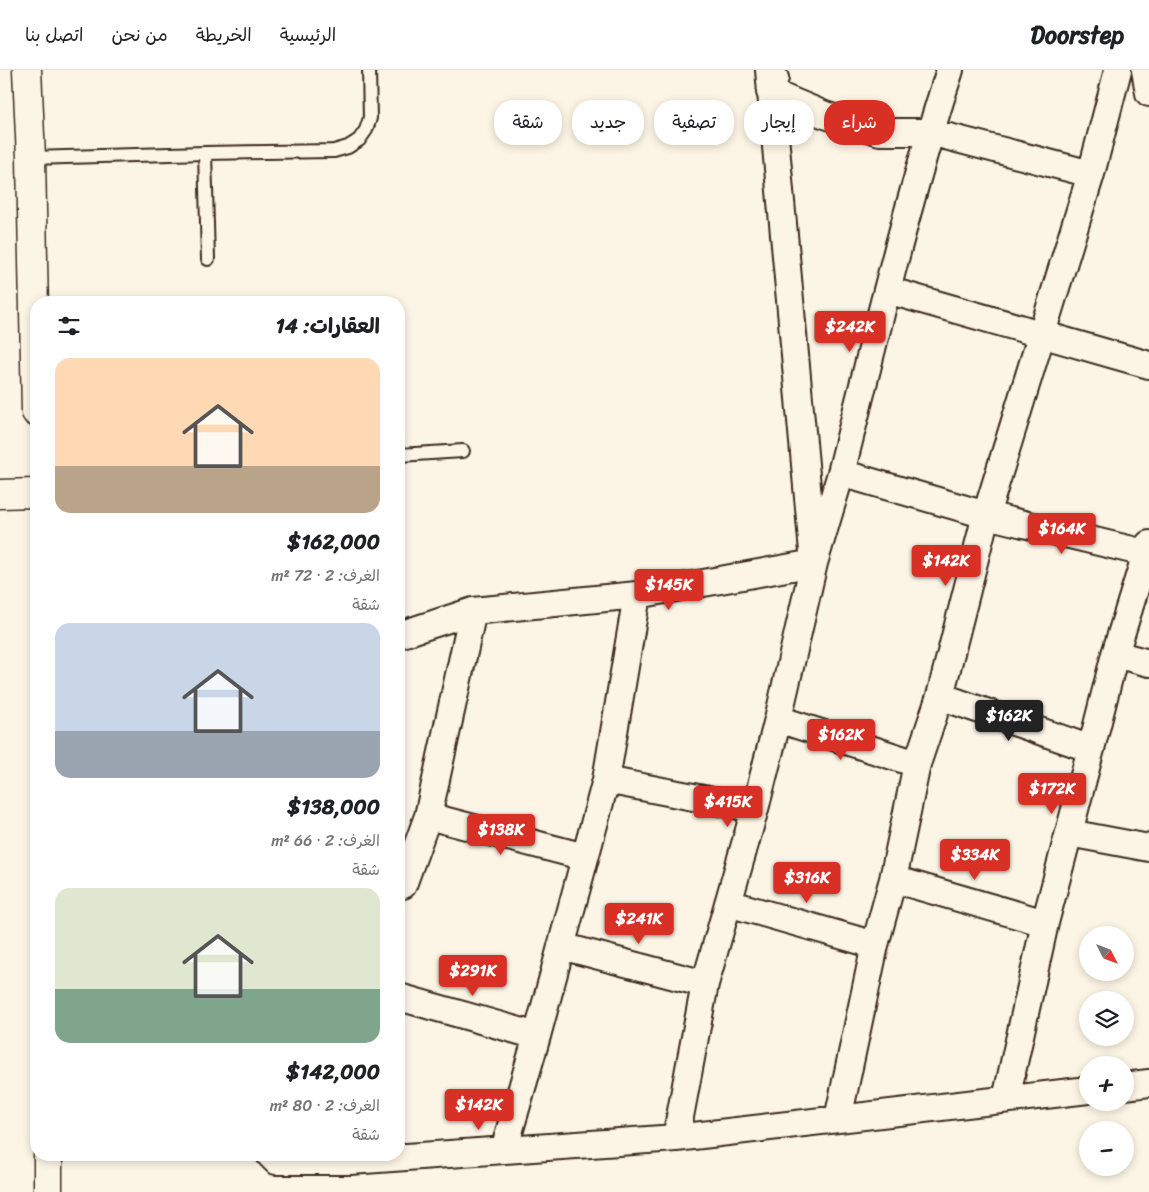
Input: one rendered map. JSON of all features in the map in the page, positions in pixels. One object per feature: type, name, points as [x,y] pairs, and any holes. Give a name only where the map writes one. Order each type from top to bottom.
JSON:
[{"type":"main road","points":[[27,70],[34,296]]},
{"type":"main road","points":[[0,494],[30,493]]},
{"type":"main road","points":[[48,1161],[48,1192]]},
{"type":"street","points":[[676,1138],[705,984],[755,809],[814,563],[841,473],[887,290],[930,132],[950,70]]},
{"type":"street","points":[[838,1119],[875,945],[893,879],[917,764],[940,696],[986,515],[1091,174],[1118,70]]},
{"type":"street","points":[[1144,70],[1149,93]]},
{"type":"street","points":[[772,77],[824,115],[880,132],[930,132],[1091,174]]},
{"type":"street","points":[[772,77],[814,563]]},
{"type":"street","points":[[887,290],[1149,365]]},
{"type":"street","points":[[841,473],[986,515],[1148,550],[1115,654],[1045,923],[1006,1099]]},
{"type":"street","points":[[405,633],[473,612],[637,595],[814,563]]},
{"type":"street","points":[[504,1150],[606,780],[637,595]]},
{"type":"street","points":[[405,878],[428,816],[473,612]]},
{"type":"street","points":[[1115,654],[1149,663]]},
{"type":"street","points":[[940,696],[1091,749]]},
{"type":"street","points":[[778,719],[917,764]]},
{"type":"street","points":[[606,780],[755,809]]},
{"type":"street","points":[[428,816],[585,857]]},
{"type":"street","points":[[1069,833],[1149,848]]},
{"type":"street","points":[[893,879],[1045,923]]},
{"type":"street","points":[[728,903],[875,945]]},
{"type":"street","points":[[561,946],[705,984]]},
{"type":"street","points":[[405,999],[536,1036]]},
{"type":"street","points":[[1134,1085],[1149,1083]]},
{"type":"street","points":[[405,1155],[676,1138],[1079,1091]]},
{"type":"lane","points":[[31,158],[334,151],[348,147],[359,140],[366,130],[370,118],[369,70]]},
{"type":"lane","points":[[205,153],[208,259]]},
{"type":"lane","points":[[405,455],[463,451]]}]
